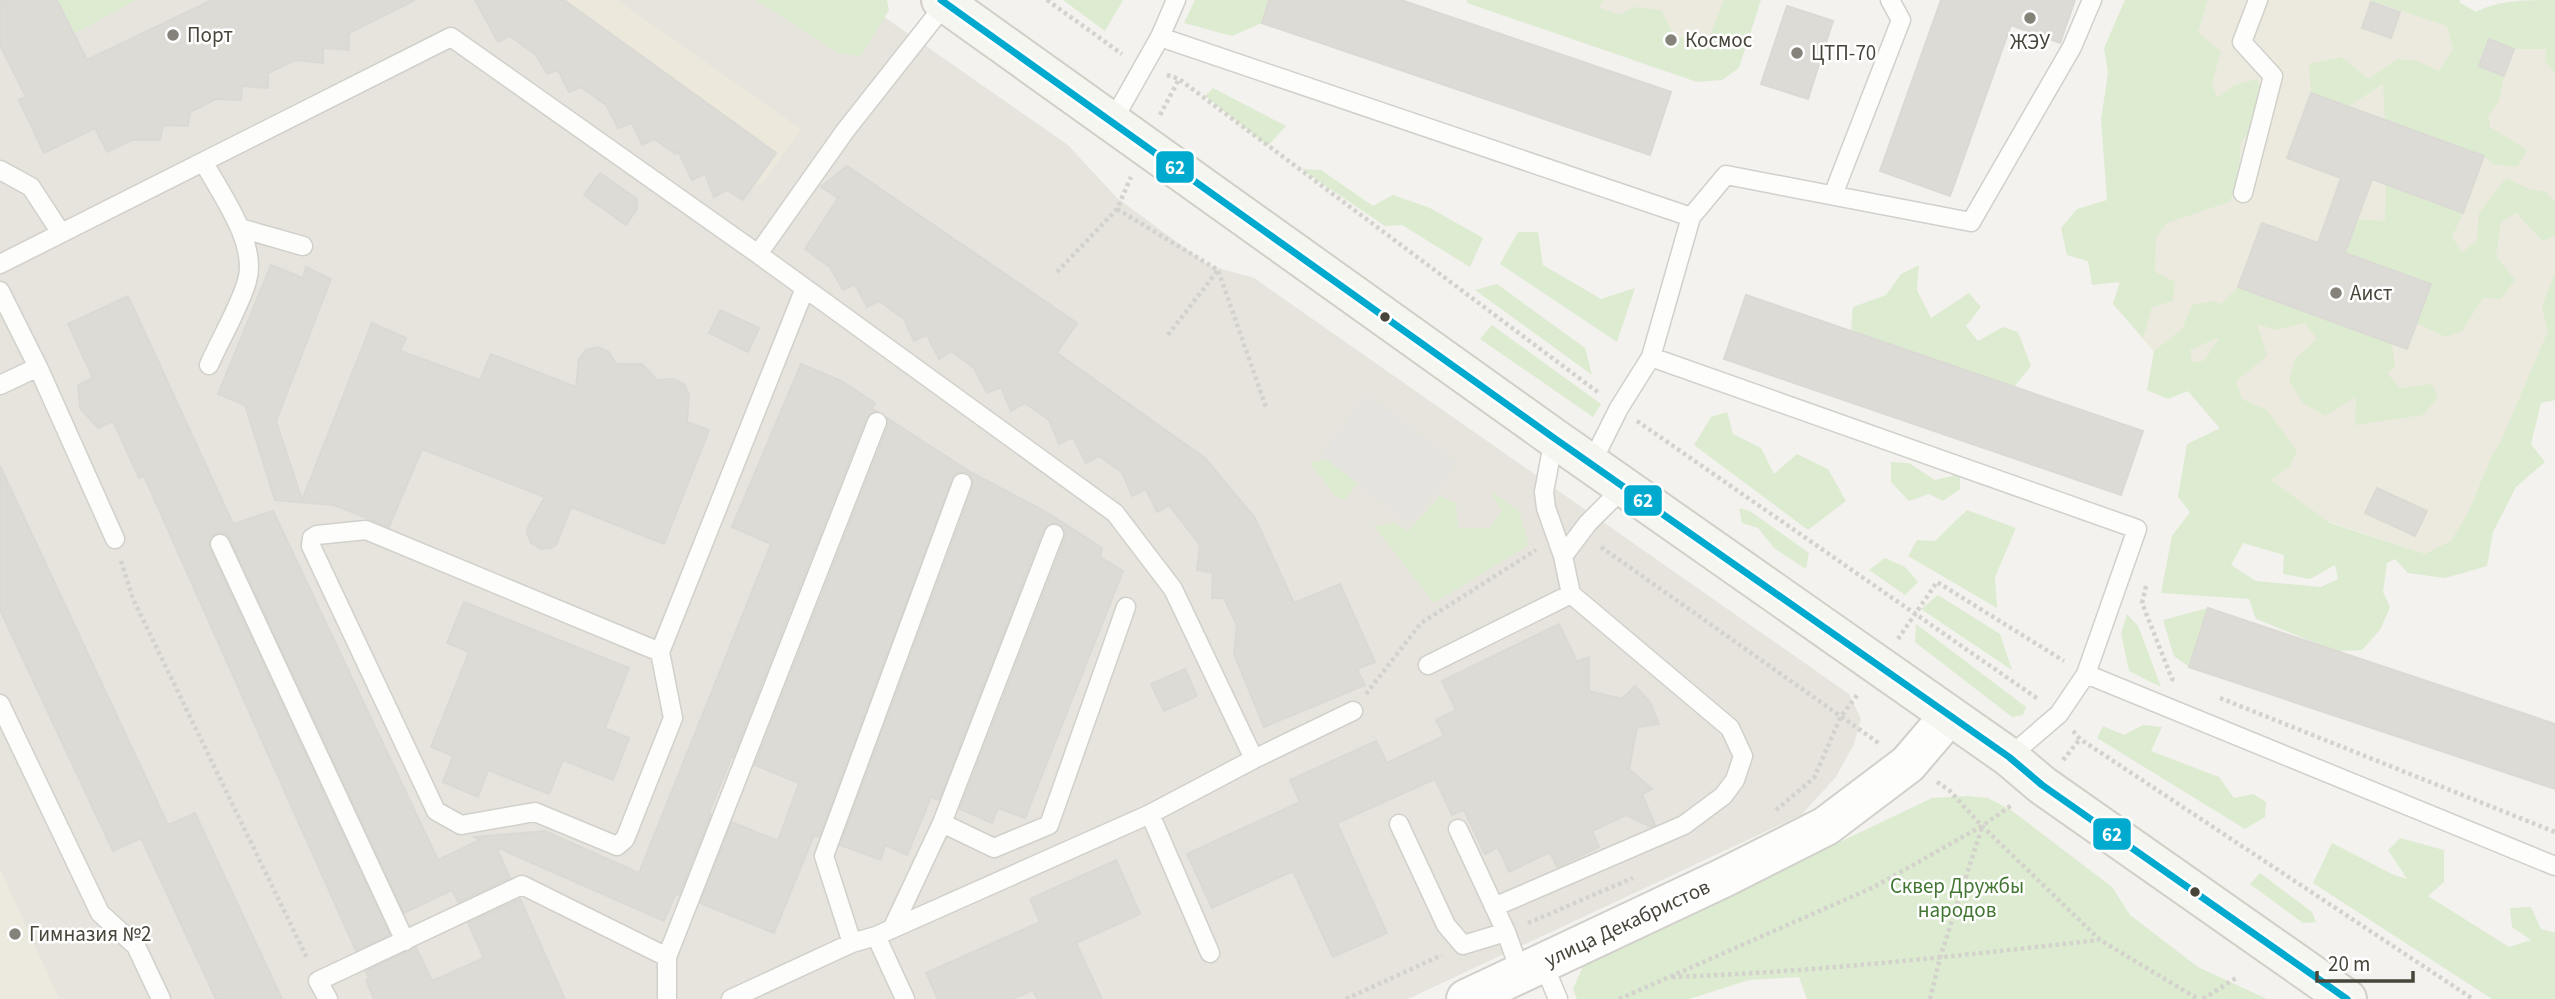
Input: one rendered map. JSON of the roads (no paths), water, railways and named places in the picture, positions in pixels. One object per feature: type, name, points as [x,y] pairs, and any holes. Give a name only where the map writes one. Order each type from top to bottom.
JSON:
[{"type":"main road","points":[[943,2],[1623,487],[2009,757],[2042,785],[2347,999]]},
{"type":"street","name":"улица Декабристов","points":[[1466,999],[1723,878],[1826,826],[1908,764],[1949,716]]},
{"type":"lane","points":[[1112,122],[1160,37],[1176,0]]},
{"type":"lane","points":[[1833,195],[1900,20],[1889,0]]},
{"type":"lane","points":[[1591,464],[1619,408],[1651,357],[1691,217],[1726,176],[1970,222],[2073,47],[2092,0]]},
{"type":"lane","points":[[2244,192],[2273,76],[2242,43],[2258,0]]},
{"type":"lane","points":[[758,254],[845,131],[943,2]]},
{"type":"lane","points":[[0,264],[451,37],[758,254],[1115,513],[1173,589],[1254,759]]},
{"type":"lane","points":[[1160,37],[1691,217]]},
{"type":"lane","points":[[204,163],[240,228],[248,256],[248,280],[209,365]]},
{"type":"lane","points":[[0,170],[31,187],[61,233]]},
{"type":"lane","points":[[240,228],[303,246]]},
{"type":"lane","points":[[660,652],[366,530],[317,535],[312,538],[311,546],[436,811],[461,825],[535,812],[617,846],[625,839],[673,718],[660,652],[805,288]]},
{"type":"lane","points":[[0,291],[38,367],[115,539]]},
{"type":"lane","points":[[1651,357],[2137,528],[2086,674],[2059,714],[2009,757]]},
{"type":"lane","points":[[0,385],[38,367]]},
{"type":"lane","points":[[667,999],[667,957],[877,422]]},
{"type":"lane","points":[[1494,907],[1684,825],[1723,796],[1735,780],[1743,756],[1730,728],[1572,594],[1563,556],[1546,508],[1544,492],[1554,438]]},
{"type":"lane","points":[[852,943],[824,856],[962,483]]},
{"type":"lane","points":[[1563,556],[1623,487]]},
{"type":"lane","points":[[905,999],[884,932],[942,823],[1054,534]]},
{"type":"lane","points":[[220,544],[405,940]]},
{"type":"lane","points":[[1428,665],[1572,594]]},
{"type":"lane","points":[[942,823],[994,848],[1049,825],[1126,607]]},
{"type":"lane","points":[[2086,674],[2555,866]]},
{"type":"lane","points":[[0,704],[100,913],[136,946],[161,999]]},
{"type":"lane","points":[[731,999],[852,943],[884,932],[1150,814],[1353,711]]},
{"type":"lane","points":[[1150,814],[1210,953]]},
{"type":"lane","points":[[1399,824],[1446,925],[1463,945],[1506,932]]},
{"type":"lane","points":[[1458,829],[1506,932],[1558,999]]},
{"type":"lane","points":[[328,999],[318,981],[522,885],[667,957]]},
{"type":"place","name":"ЖЭУ","points":[[2030,18]]},
{"type":"place","name":"Порт","points":[[173,35]]},
{"type":"place","name":"Космос","points":[[1671,40]]},
{"type":"place","name":"ЦТП-70","points":[[1797,53]]},
{"type":"place","name":"Аист","points":[[2336,293]]},
{"type":"place","name":"Гимназия №2","points":[[15,934]]},
{"type":"park label","name":"Сквер Дружбы народов","points":[[1957,898]]}]
